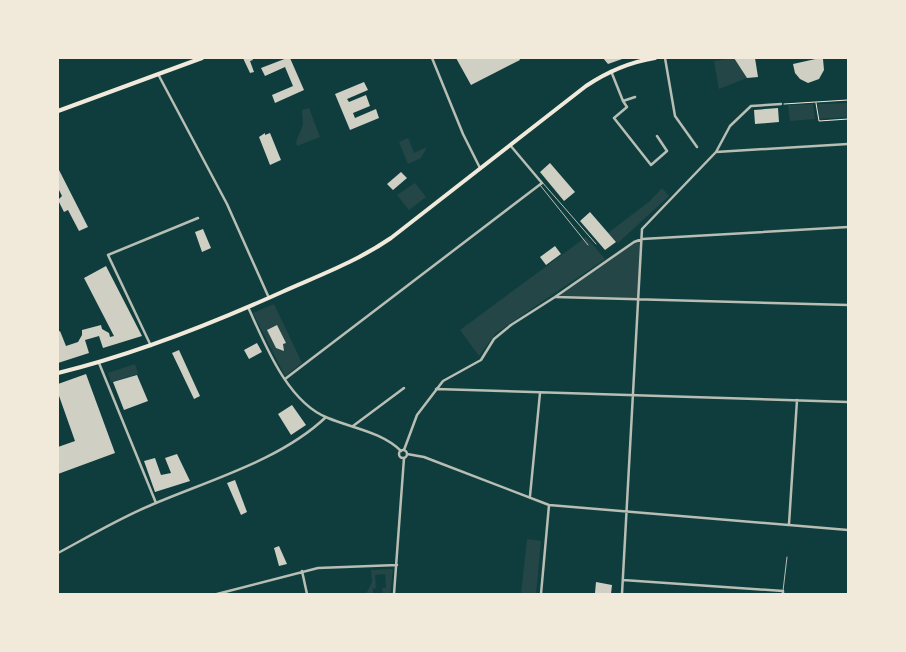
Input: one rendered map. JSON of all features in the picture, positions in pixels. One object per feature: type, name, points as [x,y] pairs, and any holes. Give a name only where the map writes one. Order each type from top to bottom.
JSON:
[{"type":"main road","points":[[58,112],[202,58]]},
{"type":"main road","points":[[58,373],[99,363],[151,346],[248,308],[364,256],[586,86],[611,71],[638,61],[655,58]]},
{"type":"street","points":[[432,58],[460,128],[480,168]]},
{"type":"street","points":[[665,58],[675,116],[697,147]]},
{"type":"street","points":[[611,71],[627,107],[614,118],[651,165],[668,151],[657,136]]},
{"type":"street","points":[[158,74],[227,204],[269,298]]},
{"type":"street","points":[[623,101],[634,97]]},
{"type":"street","points":[[622,594],[642,239],[645,224],[676,195],[716,152],[730,126],[751,106],[781,104]]},
{"type":"street","points":[[716,152],[848,144]]},
{"type":"street","points":[[285,379],[541,184],[510,145]]},
{"type":"street","points":[[151,346],[108,255],[198,218]]},
{"type":"street","points":[[404,458],[400,456],[418,415],[436,389],[451,375],[480,360],[500,333],[555,297],[627,245],[642,239],[848,227]]},
{"type":"street","points":[[555,297],[848,304]]},
{"type":"street","points":[[248,308],[271,357],[285,379],[311,407],[326,418],[383,439],[407,454],[424,457],[530,496],[549,505],[848,530]]},
{"type":"street","points":[[99,363],[156,503]]},
{"type":"street","points":[[352,427],[404,388]]},
{"type":"street","points":[[436,389],[848,402]]},
{"type":"street","points":[[530,496],[540,393]]},
{"type":"street","points":[[789,524],[797,400]]},
{"type":"street","points":[[58,553],[156,503],[250,465],[308,432],[326,418]]},
{"type":"street","points":[[394,594],[404,458],[407,454]]},
{"type":"street","points":[[542,594],[549,505]]},
{"type":"street","points":[[217,594],[302,571],[335,566],[397,565]]},
{"type":"street","points":[[302,571],[307,594]]},
{"type":"street","points":[[623,580],[783,593]]},
{"type":"lane","points":[[588,245],[541,184],[544,181],[596,244]]},
{"type":"lane","points":[[783,593],[786,557]]},
{"type":"path","points":[[781,104],[848,100]]},
{"type":"path","points":[[816,102],[819,121],[848,119]]},
{"type":"shaded area","points":[[734,58],[747,78],[719,89],[714,61]]},
{"type":"shaded area","points":[[848,103],[848,117],[819,119],[818,104]]},
{"type":"shaded area","points":[[813,104],[815,119],[790,121],[788,105]]},
{"type":"shaded area","points":[[309,108],[320,137],[297,146],[296,142],[303,125],[302,110]]},
{"type":"shaded area","points":[[408,138],[414,153],[427,147],[421,158],[408,164],[399,142]]},
{"type":"shaded area","points":[[415,183],[426,197],[409,210],[397,195]]},
{"type":"shaded area","points":[[662,188],[669,196],[618,243],[608,233],[650,201]]},
{"type":"shaded area","points":[[586,237],[605,259],[496,333],[479,356],[460,330]]},
{"type":"shaded area","points":[[642,239],[639,300],[555,297],[627,245]]},
{"type":"shaded area","points":[[274,304],[302,363],[285,376],[253,313]]},
{"type":"shaded area","points":[[135,364],[138,374],[111,382],[108,373]]},
{"type":"shaded area","points":[[527,539],[541,541],[536,594],[521,594]]},
{"type":"shaded area","points":[[393,569],[390,594],[383,594],[382,588],[386,588],[385,574],[375,575],[376,588],[373,589],[373,594],[366,594],[372,582],[371,570]]},
{"type":"building","points":[[243,58],[252,58],[253,60],[250,61],[254,72],[250,73]]},
{"type":"building","points":[[290,58],[304,90],[275,103],[272,95],[293,86],[285,67],[265,76],[261,68]]},
{"type":"building","points":[[456,58],[519,58],[520,60],[471,85]]},
{"type":"building","points":[[603,58],[625,58],[608,64]]},
{"type":"building","points":[[734,58],[755,58],[758,77],[747,78]]},
{"type":"building","points":[[823,59],[824,70],[819,79],[808,83],[800,79],[795,73],[793,64]]},
{"type":"building","points":[[364,82],[368,90],[347,99],[349,102],[366,95],[370,106],[353,113],[355,118],[376,109],[379,118],[350,130],[335,94]]},
{"type":"building","points":[[778,108],[779,122],[755,124],[754,110]]},
{"type":"building","points":[[265,133],[265,135],[270,133],[281,160],[270,165],[259,137]]},
{"type":"building","points":[[550,163],[575,192],[564,201],[540,172]]},
{"type":"building","points":[[59,170],[88,227],[79,231],[68,210],[64,212],[58,200],[62,196],[58,188]]},
{"type":"building","points":[[401,172],[407,178],[393,190],[387,184]]},
{"type":"building","points":[[590,212],[616,242],[605,250],[580,221]]},
{"type":"building","points":[[203,229],[211,248],[202,252],[195,232]]},
{"type":"building","points":[[555,246],[561,254],[546,265],[540,257]]},
{"type":"building","points":[[106,266],[142,336],[103,348],[99,336],[85,340],[89,353],[58,363],[58,332],[60,331],[66,346],[78,342],[82,335],[82,330],[101,325],[102,329],[109,333],[110,337],[114,336],[84,278]]},
{"type":"building","points":[[277,325],[286,343],[283,344],[284,351],[276,348],[267,330]]},
{"type":"building","points":[[257,343],[262,352],[249,359],[244,350]]},
{"type":"building","points":[[179,350],[200,396],[194,399],[172,353]]},
{"type":"building","points":[[86,374],[115,453],[58,474],[58,447],[75,441],[58,393],[58,384]]},
{"type":"building","points":[[137,375],[148,401],[124,410],[113,382]]},
{"type":"building","points":[[292,405],[306,425],[291,435],[278,414]]},
{"type":"building","points":[[177,454],[190,481],[155,492],[144,461],[155,458],[161,475],[171,473],[165,458]]},
{"type":"building","points":[[235,480],[247,512],[241,515],[227,483]]},
{"type":"building","points":[[279,546],[287,564],[279,566],[274,548]]},
{"type":"building","points":[[596,582],[612,585],[611,594],[595,593]]}]
